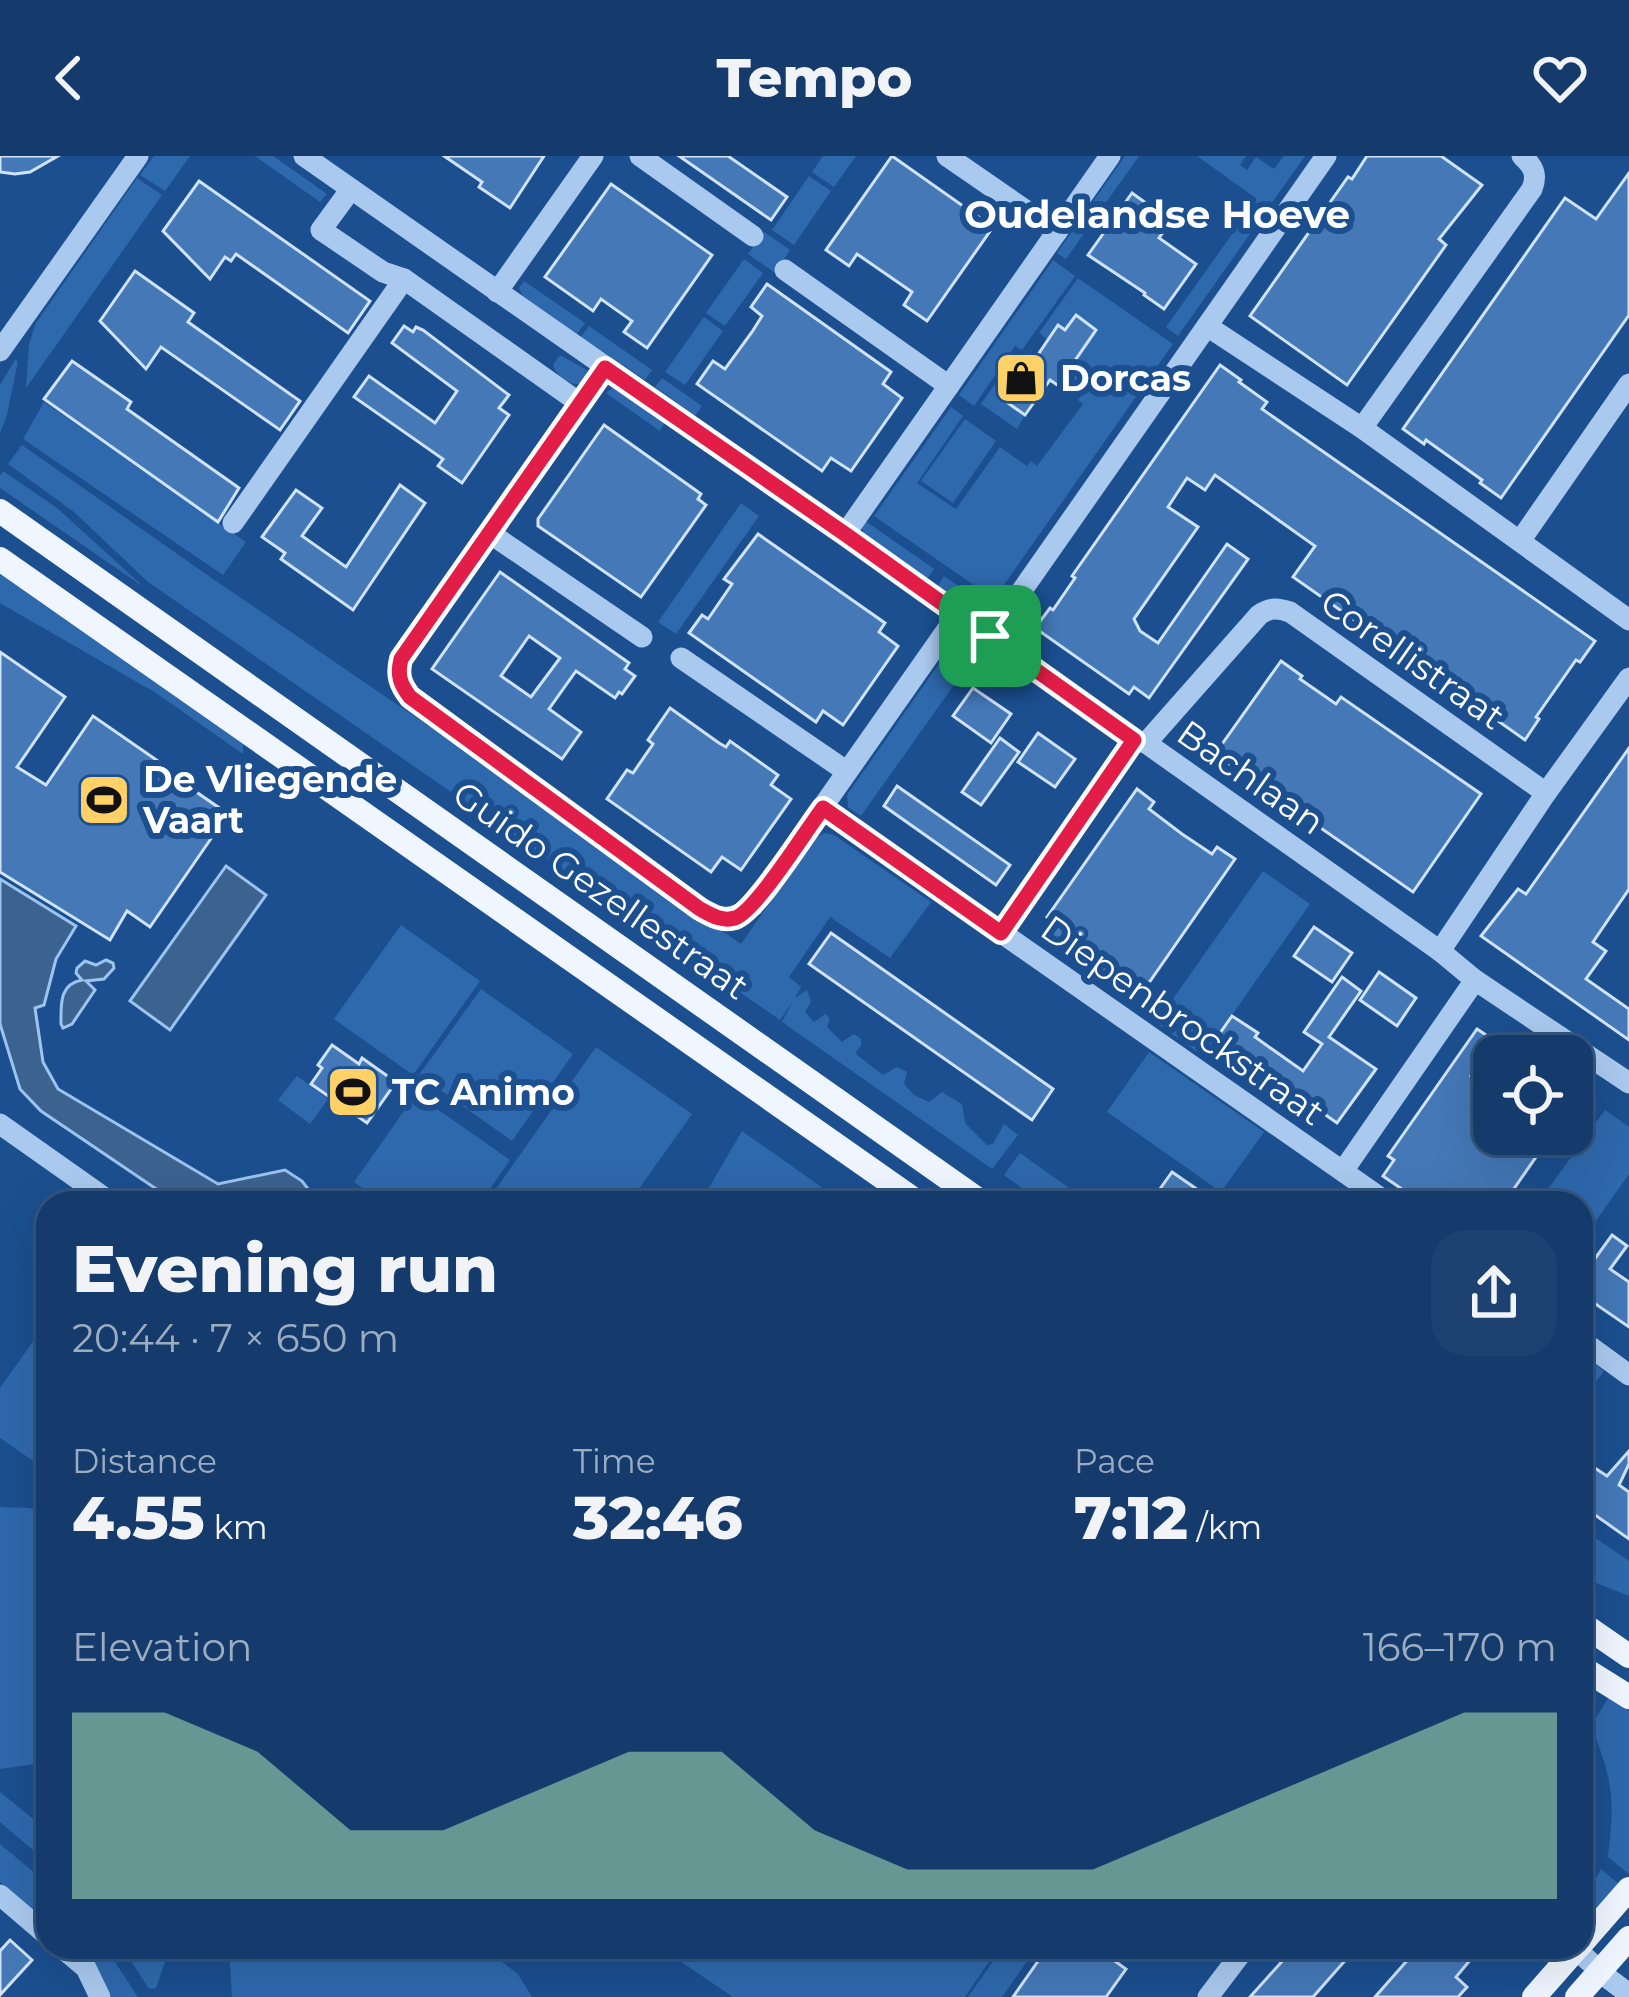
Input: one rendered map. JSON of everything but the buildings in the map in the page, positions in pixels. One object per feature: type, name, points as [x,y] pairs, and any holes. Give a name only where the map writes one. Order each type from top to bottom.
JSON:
[{"type":"main road","name":"Guido Gezellestraat","points":[[0,512],[966,1191]]},
{"type":"main road","name":"Guido Gezellestraat","points":[[0,559],[902,1191]]},
{"type":"main road","points":[[1593,1631],[1629,1656]]},
{"type":"main road","points":[[1593,1674],[1629,1697]]},
{"type":"main road","points":[[1593,1929],[1629,1889]]},
{"type":"main road","points":[[1577,1997],[1629,1938]]},
{"type":"main road","points":[[1534,1997],[1567,1959]]},
{"type":"street","points":[[0,351],[138,156]]},
{"type":"street","name":"Bachlaan","points":[[304,156],[1475,980],[1629,1083]]},
{"type":"street","points":[[497,292],[593,156]]},
{"type":"street","points":[[640,156],[753,236]]},
{"type":"street","points":[[947,156],[1057,232]]},
{"type":"street","points":[[845,534],[1109,156]]},
{"type":"street","points":[[990,636],[1326,156]]},
{"type":"street","points":[[1362,428],[1532,189],[1534,170],[1522,156]]},
{"type":"street","points":[[351,189],[321,230],[383,272],[404,279],[581,404]]},
{"type":"street","points":[[785,270],[949,386]]},
{"type":"street","points":[[233,523],[404,279]]},
{"type":"street","points":[[1207,326],[1362,428],[1629,620]]},
{"type":"street","points":[[605,368],[401,659],[398,670],[410,697],[700,909],[716,918],[736,918],[753,906],[958,614]]},
{"type":"street","points":[[1520,541],[1629,384]]},
{"type":"street","points":[[491,534],[642,637]]},
{"type":"street","name":"Corellistraat","points":[[1140,742],[1259,615],[1280,609],[1546,793]]},
{"type":"street","points":[[681,658],[846,771]]},
{"type":"street","points":[[1440,951],[1629,678]]},
{"type":"street","points":[[1001,933],[1140,742]]},
{"type":"street","name":"Diepenbrockstraat","points":[[823,808],[1371,1191]]},
{"type":"street","points":[[1343,1171],[1475,980]]},
{"type":"street","points":[[4,1124],[96,1191]]},
{"type":"street","points":[[1593,1349],[1629,1375]]},
{"type":"street","points":[[0,1894],[36,1926]]},
{"type":"street","points":[[75,1959],[86,1968],[100,1997]]},
{"type":"street","points":[[1208,1997],[1237,1959]]},
{"type":"street","points":[[1588,1959],[1629,1994]]},
{"type":"shaded area","points":[[154,156],[190,156],[165,191],[140,175]]},
{"type":"shaded area","points":[[255,156],[273,156],[327,194],[320,202]]},
{"type":"shaded area","points":[[823,156],[856,156],[834,187],[812,172]]},
{"type":"shaded area","points":[[1125,156],[1139,156],[1066,259],[1057,253]]},
{"type":"shaded area","points":[[1197,156],[1246,156],[1240,165],[1247,170],[1256,157],[1274,169],[1284,156],[1305,156],[1178,336],[1166,327],[1257,199]]},
{"type":"shaded area","points":[[809,176],[831,191],[794,245],[772,230]]},
{"type":"shaded area","points":[[137,178],[162,195],[26,388],[29,344],[36,323]]},
{"type":"shaded area","points":[[764,232],[790,250],[775,273],[748,254]]},
{"type":"shaded area","points":[[744,259],[763,273],[725,326],[706,313]]},
{"type":"shaded area","points":[[1053,260],[1075,276],[1022,350],[1015,346],[974,406],[959,395]]},
{"type":"shaded area","points":[[1078,278],[1173,344],[994,599],[874,516],[951,407],[963,416],[917,483],[956,509],[1000,447],[1027,466],[1031,461],[1037,466],[1083,404],[1078,400],[1096,373],[1092,371],[1072,395],[1086,375],[1065,360],[1077,358],[1096,330],[1076,316],[1048,340],[1039,333]]},
{"type":"shaded area","points":[[524,281],[585,323],[577,334],[523,296],[519,288]]},
{"type":"shaded area","points":[[704,317],[723,331],[685,385],[665,372]]},
{"type":"shaded area","points":[[589,326],[652,370],[645,380],[581,337]]},
{"type":"shaded area","points":[[560,355],[587,370],[580,384],[568,382],[557,372],[553,365]]},
{"type":"shaded area","points":[[1015,355],[1003,377],[1016,386],[1006,402],[1025,415],[1017,429],[981,404]]},
{"type":"shaded area","points":[[15,360],[7,415],[0,433],[0,385]]},
{"type":"shaded area","points":[[662,378],[702,406],[695,416],[655,387]]},
{"type":"shaded area","points":[[613,388],[665,422],[660,431],[606,393]]},
{"type":"shaded area","points":[[44,402],[246,542],[223,575],[23,439]]},
{"type":"shaded area","points":[[965,419],[996,441],[953,503],[921,481]]},
{"type":"shaded area","points":[[22,445],[741,944],[815,838],[825,833],[931,902],[890,958],[830,917],[789,977],[801,987],[795,998],[807,990],[811,1002],[805,1012],[814,1022],[825,1014],[830,1018],[827,1027],[842,1042],[854,1034],[861,1039],[857,1055],[883,1075],[897,1067],[907,1072],[904,1084],[914,1095],[929,1102],[942,1092],[962,1104],[965,1123],[987,1145],[993,1144],[1004,1124],[1018,1135],[992,1169],[782,1022],[793,1001],[780,1020],[148,582],[74,512],[8,464]]},
{"type":"shaded area","points":[[3,471],[57,508],[145,588],[0,488]]},
{"type":"shaded area","points":[[741,503],[759,516],[676,634],[658,622]]},
{"type":"shaded area","points":[[864,520],[934,569],[927,579],[866,537]]},
{"type":"shaded area","points":[[0,574],[243,744],[243,754],[156,693],[0,603]]},
{"type":"shaded area","points":[[944,576],[992,609],[970,609],[938,586]]},
{"type":"shaded area","points":[[948,651],[968,665],[861,816],[848,807],[847,795]]},
{"type":"shaded area","points":[[226,866],[266,895],[170,1030],[130,1001]]},
{"type":"shaded area","points":[[1263,871],[1310,904],[1203,1056],[1156,1023]]},
{"type":"shaded area","points":[[0,879],[76,926],[56,959],[44,1005],[35,1008],[43,1062],[58,1089],[218,1184],[285,1170],[310,1191],[159,1191],[41,1111],[20,1089],[0,1024]]},
{"type":"shaded area","points":[[401,925],[480,981],[413,1075],[334,1019]]},
{"type":"shaded area","points":[[106,960],[114,968],[104,979],[86,981],[95,990],[72,1024],[63,1028],[63,996],[69,986],[82,980],[77,968],[85,961],[96,965]]},
{"type":"shaded area","points":[[481,989],[573,1054],[512,1141],[419,1075]]},
{"type":"shaded area","points":[[596,1047],[692,1114],[637,1191],[494,1191]]},
{"type":"shaded area","points":[[1149,1052],[1264,1132],[1220,1191],[1107,1112]]},
{"type":"shaded area","points":[[297,1076],[328,1099],[310,1124],[278,1100]]},
{"type":"shaded area","points":[[416,1094],[510,1160],[488,1191],[367,1191],[354,1182]]},
{"type":"shaded area","points":[[1605,1110],[1629,1127],[1629,1174],[1593,1225],[1593,1191],[1547,1191],[1573,1155],[1593,1155],[1593,1127]]},
{"type":"shaded area","points":[[742,1131],[827,1191],[707,1191]]},
{"type":"shaded area","points":[[1020,1153],[1073,1191],[1026,1191],[1004,1175]]},
{"type":"shaded area","points":[[36,1337],[36,1463],[0,1438],[0,1388]]},
{"type":"shaded area","points":[[1593,1363],[1604,1371],[1593,1386]]},
{"type":"shaded area","points":[[0,1507],[29,1508],[36,1509],[36,1764],[0,1769]]},
{"type":"shaded area","points":[[1593,1536],[1629,1561],[1629,1596],[1594,1582]]},
{"type":"shaded area","points":[[1612,1692],[1629,1706],[1629,1874],[1608,1857],[1610,1790],[1593,1723]]},
{"type":"shaded area","points":[[0,1792],[36,1821],[36,1853],[0,1822]]},
{"type":"shaded area","points":[[0,1844],[36,1874],[36,1913],[0,1882]]},
{"type":"shaded area","points":[[1601,1869],[1620,1885],[1593,1916],[1593,1884]]},
{"type":"shaded area","points":[[88,1959],[113,1959],[138,1997],[112,1997]]},
{"type":"shaded area","points":[[130,1959],[166,1959],[156,1988],[149,1989]]},
{"type":"shaded area","points":[[230,1959],[498,1959],[518,1974],[532,1997],[232,1997]]},
{"type":"shaded area","points":[[677,1959],[991,1959],[965,1997],[733,1997]]},
{"type":"shaded area","points":[[995,1959],[1029,1959],[1002,1997],[968,1997]]},
{"type":"place","name":"Dorcas","points":[[1021,378]]},
{"type":"place","name":"De Vliegende Vaart","points":[[104,800]]},
{"type":"place","name":"TC Animo","points":[[353,1092]]},
{"type":"district","name":"Oudelandse Hoeve","points":[[1157,214]]},
{"type":"route","points":[[605,368],[990,636],[1134,740],[1001,933],[823,808],[753,906],[736,918],[716,918],[410,697],[398,670],[401,659],[605,368]]}]
